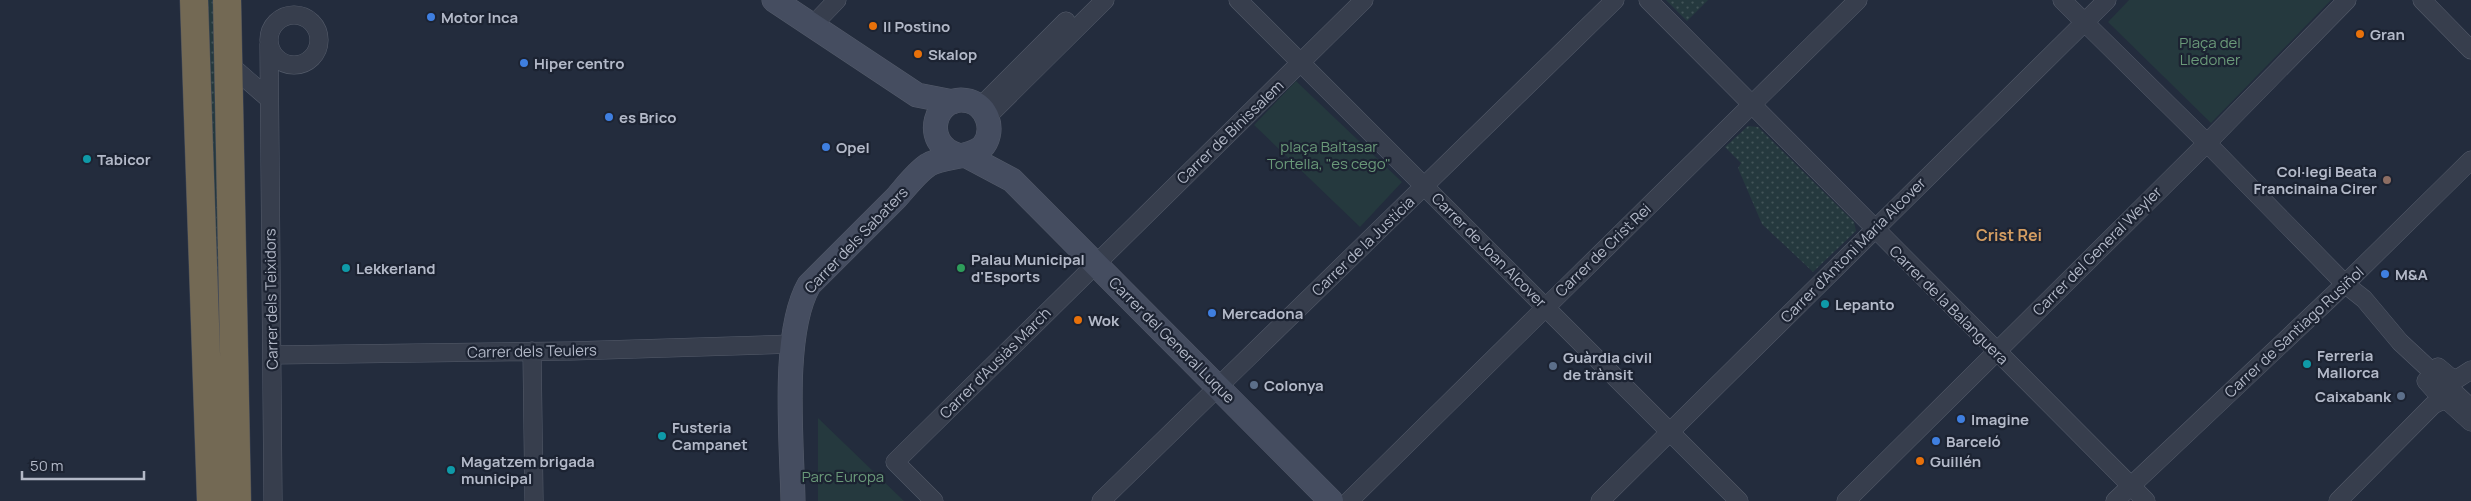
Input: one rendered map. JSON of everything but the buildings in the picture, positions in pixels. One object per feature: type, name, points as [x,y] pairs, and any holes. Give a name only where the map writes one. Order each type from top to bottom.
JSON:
[{"type":"highway","points":[[194,0],[210,501]]},
{"type":"highway","points":[[227,0],[237,501]]},
{"type":"main road","points":[[774,0],[917,94],[953,102],[968,101],[986,118],[984,145],[972,154],[961,155],[944,149],[917,94]]},
{"type":"main road","points":[[936,134],[939,114],[953,102]]},
{"type":"main road","name":"Carrer del General Luque","points":[[986,118],[1012,180]]},
{"type":"main road","name":"Carrer dels Sabaters","points":[[928,165],[936,134]]},
{"type":"main road","name":"Carrer del General Luque","points":[[961,155],[1012,180],[1331,501]]},
{"type":"main road","name":"Carrer dels Sabaters","points":[[793,501],[792,344],[802,298],[809,285],[928,165],[961,155]]},
{"type":"street","points":[[812,26],[837,0]]},
{"type":"street","points":[[986,118],[1088,0]]},
{"type":"street","points":[[986,118],[1104,0]]},
{"type":"street","name":"Carrer de Joan Alcover","points":[[1238,0],[1739,501]]},
{"type":"street","name":"Carrer de Binissalem","points":[[1095,264],[1364,0]]},
{"type":"street","name":"Carrer de la Justícia","points":[[1101,501],[1615,0]]},
{"type":"street","name":"Carrer de la Balanguera","points":[[1648,0],[2146,501]]},
{"type":"street","name":"Carrer de Crist Rei","points":[[1349,501],[1858,0]]},
{"type":"street","points":[[2062,0],[2207,142],[2345,284],[2380,309],[2430,360],[2450,377],[2462,377],[2471,370]]},
{"type":"street","name":"Carrer d'Antoni Maria Alcover","points":[[1600,501],[2107,0]]},
{"type":"street","name":"Carrer del General Weyler","points":[[1846,501],[2347,0]]},
{"type":"street","points":[[2422,0],[2471,50]]},
{"type":"street","points":[[229,64],[268,98],[270,89],[281,74],[299,65],[313,57],[320,42],[315,26],[302,16],[285,16],[272,28],[269,44],[277,58],[291,65],[299,65]]},
{"type":"street","name":"Carrer dels Teixidors","points":[[269,44],[273,501]]},
{"type":"street","name":"Carrer de Santiago Rusiñol","points":[[2115,501],[2345,284],[2471,160]]},
{"type":"street","name":"Carrer d'Ausiàs March","points":[[934,501],[895,462],[1095,264]]},
{"type":"street","points":[[2345,284],[2352,304],[2391,349],[2437,391],[2443,400],[2450,403],[2471,422]]},
{"type":"street","points":[[2364,298],[2400,342],[2471,408]]},
{"type":"street","name":"Carrer dels Teulers","points":[[272,355],[792,344]]},
{"type":"street","points":[[532,351],[534,501]]},
{"type":"street","points":[[2338,501],[2433,405],[2443,400]]},
{"type":"green space","points":[[207,0],[216,0],[220,152],[222,501]]},
{"type":"green space","points":[[1666,0],[1708,0],[1687,21]]},
{"type":"green space","name":"Plaça del Lledoner","points":[[2129,0],[2331,0],[2211,123],[2108,22]]},
{"type":"green space","name":"plaça Baltasar Tortella, \"es cego\"","points":[[1296,81],[1402,182],[1360,227],[1254,125]]},
{"type":"green space","points":[[1748,126],[1758,127],[1854,222],[1856,231],[1813,272],[1762,224],[1738,168],[1741,163],[1725,147]]},
{"type":"green space","name":"Parc Europa","points":[[818,418],[904,501],[818,501]]},
{"type":"place","name":"Motor Inca","points":[[431,17]]},
{"type":"place","name":"Il Postino","points":[[873,26]]},
{"type":"place","name":"Gran","points":[[2360,34]]},
{"type":"place","name":"Skalop","points":[[918,54]]},
{"type":"place","name":"Hiper centro","points":[[524,63]]},
{"type":"place","name":"es Brico","points":[[609,117]]},
{"type":"place","name":"Opel","points":[[826,147]]},
{"type":"place","name":"Tabicor","points":[[87,159]]},
{"type":"place","name":"Col·legi Beata Francinaina Cirer","points":[[2387,180]]},
{"type":"place","name":"Lekkerland","points":[[346,268]]},
{"type":"place","name":"Palau Municipal d'Esports","points":[[961,268]]},
{"type":"place","name":"M&A","points":[[2385,274]]},
{"type":"place","name":"Lepanto","points":[[1825,304]]},
{"type":"place","name":"Mercadona","points":[[1212,313]]},
{"type":"place","name":"Wok","points":[[1078,320]]},
{"type":"place","name":"Ferreria Mallorca","points":[[2307,364]]},
{"type":"place","name":"Guàrdia civil de trànsit","points":[[1553,366]]},
{"type":"place","name":"Colonya","points":[[1254,385]]},
{"type":"place","name":"Caixabank","points":[[2401,396]]},
{"type":"place","name":"Imagine","points":[[1961,419]]},
{"type":"place","name":"Fusteria Campanet","points":[[662,436]]},
{"type":"place","name":"Barceló","points":[[1936,441]]},
{"type":"place","name":"Guillén","points":[[1920,461]]},
{"type":"place","name":"Magatzem brigada municipal","points":[[451,470]]},
{"type":"district","name":"Crist Rei","points":[[2009,235]]}]
